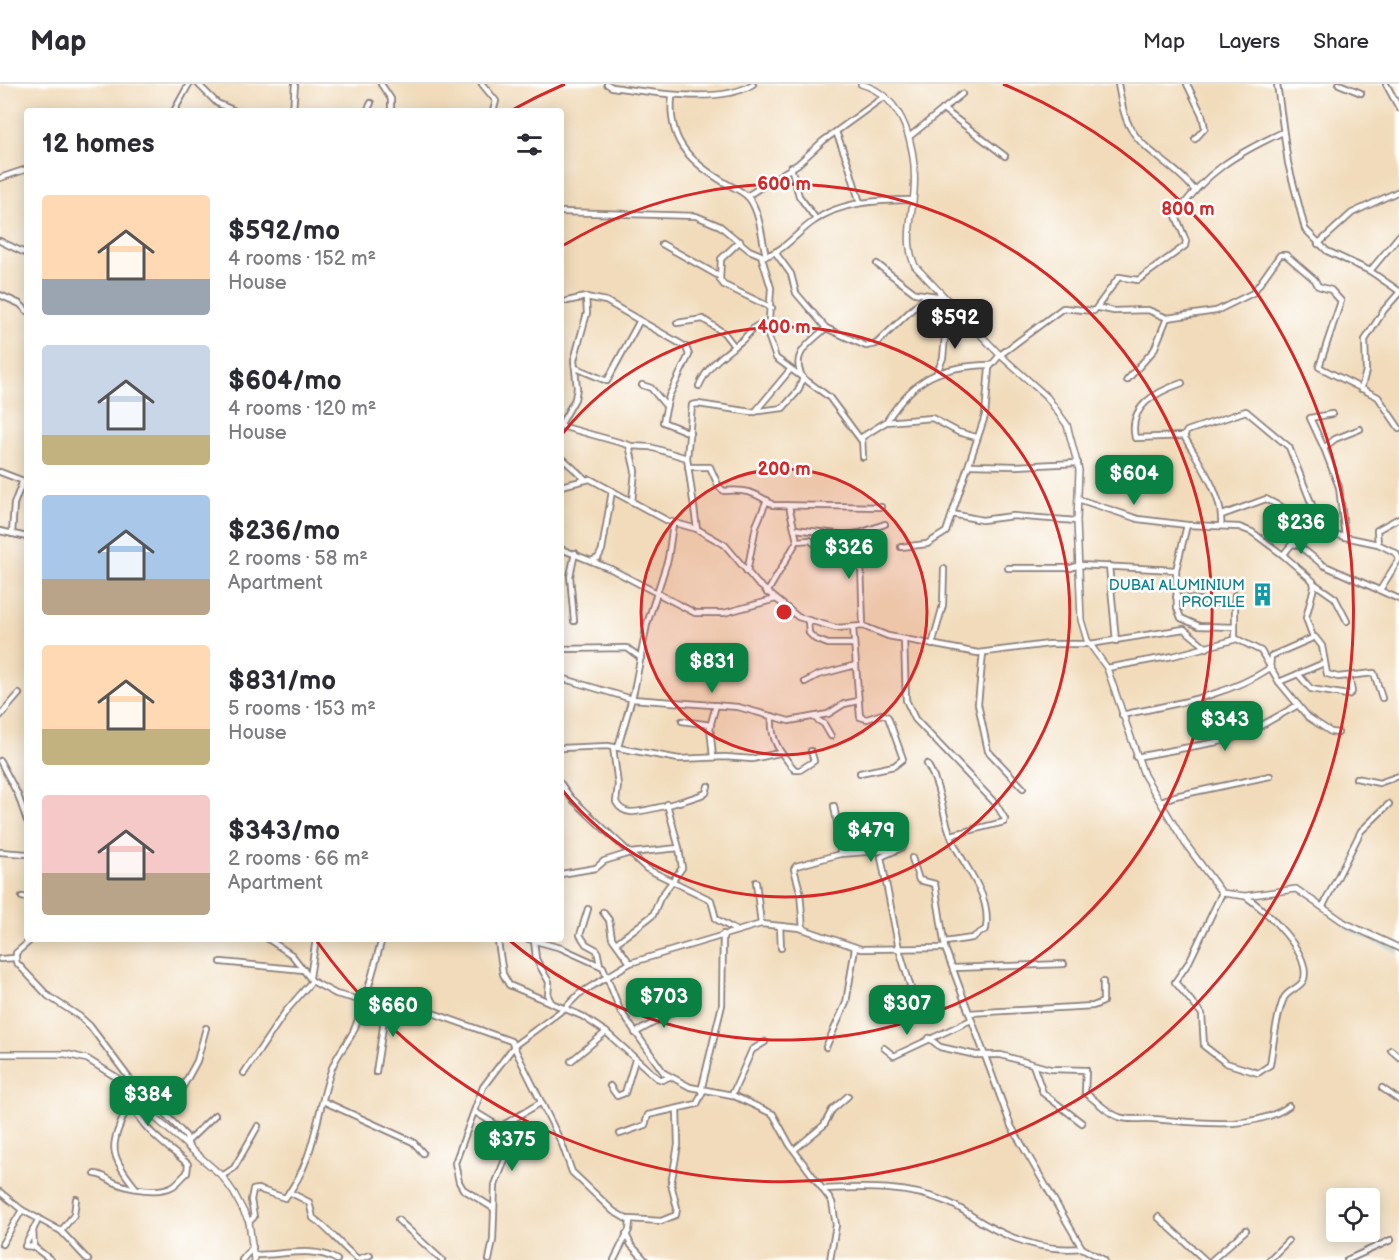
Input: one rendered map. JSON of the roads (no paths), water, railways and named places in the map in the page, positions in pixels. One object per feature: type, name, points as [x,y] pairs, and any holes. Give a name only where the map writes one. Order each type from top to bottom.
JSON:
[{"type":"street","points":[[176,108],[189,84]]},
{"type":"street","points":[[198,84],[217,103],[228,108]]},
{"type":"street","points":[[293,108],[295,84]]},
{"type":"street","points":[[390,84],[381,86],[391,99],[391,108]]},
{"type":"street","points":[[482,84],[496,101],[494,108]]},
{"type":"street","points":[[607,84],[672,96],[740,91],[753,84]]},
{"type":"street","points":[[864,84],[885,96],[897,110],[909,136],[913,163],[913,200],[909,236],[912,260],[918,270],[1000,355],[1059,412],[1067,425],[1079,463],[1077,521],[1081,620],[1090,645],[1107,668],[1136,757],[1185,843],[1222,893],[1245,896],[1291,888],[1304,892],[1345,923],[1399,948]]},
{"type":"street","points":[[1118,84],[1125,114],[1134,132],[1183,176],[1195,191]]},
{"type":"street","points":[[1187,84],[1202,115],[1205,128],[1195,139]]},
{"type":"street","points":[[1277,84],[1283,132],[1301,220],[1305,229],[1318,244],[1337,257],[1370,271],[1399,292],[1384,310],[1365,340],[1366,371],[1360,389]]},
{"type":"street","points":[[1339,84],[1361,93]]},
{"type":"street","points":[[1386,84],[1399,108]]},
{"type":"street","points":[[909,136],[962,94]]},
{"type":"street","points":[[672,96],[671,123],[684,149],[716,178],[747,196],[753,206],[771,288],[769,339],[774,355],[789,370],[829,397],[861,440],[863,457]]},
{"type":"street","points":[[747,196],[791,167],[885,96]]},
{"type":"street","points":[[368,108],[371,103]]},
{"type":"street","points":[[943,109],[1005,156]]},
{"type":"street","points":[[836,132],[849,163],[860,203]]},
{"type":"street","points":[[901,547],[920,546],[936,541],[946,532],[970,465],[976,437],[987,407],[991,365],[1000,355],[1063,308],[1092,311],[1099,308],[1119,277],[1138,280],[1185,246],[1186,241],[1176,216],[1195,191],[1233,156],[1283,132]]},
{"type":"street","points":[[791,167],[797,192],[816,219]]},
{"type":"street","points":[[0,178],[24,170]]},
{"type":"street","points":[[1318,244],[1352,213],[1399,191]]},
{"type":"street","points":[[764,256],[775,252],[816,219],[829,212],[860,203],[913,200]]},
{"type":"street","points":[[564,212],[696,216],[720,226],[764,256]]},
{"type":"street","points":[[1370,271],[1399,236]]},
{"type":"street","points":[[0,241],[24,253]]},
{"type":"street","points":[[719,276],[721,259],[740,241]]},
{"type":"street","points":[[662,244],[719,276],[724,285],[772,308]]},
{"type":"street","points":[[775,252],[791,274],[801,299],[826,328],[873,346],[926,296]]},
{"type":"street","points":[[1099,308],[1114,311],[1148,310],[1167,318],[1216,311],[1249,296],[1280,255],[1286,255],[1315,280],[1318,286],[1331,290],[1340,300],[1319,367],[1378,397],[1399,428]]},
{"type":"street","points":[[877,264],[908,289],[926,296],[944,297]]},
{"type":"street","points":[[0,295],[24,308]]},
{"type":"street","points":[[564,419],[575,399],[574,360],[587,313],[586,297]]},
{"type":"street","points":[[567,301],[586,297],[608,302],[639,322],[680,342],[689,352],[666,406],[663,422],[690,433]]},
{"type":"street","points":[[20,304],[24,301]]},
{"type":"street","points":[[937,372],[943,358],[946,326],[961,314]]},
{"type":"street","points":[[1128,380],[1154,350],[1167,318]]},
{"type":"street","points":[[677,324],[703,319],[724,333],[734,346]]},
{"type":"street","points":[[576,368],[607,381],[639,322]]},
{"type":"street","points":[[699,386],[711,365],[753,328],[770,323]]},
{"type":"street","points":[[697,529],[687,458],[694,404],[755,412],[783,408],[798,391],[803,378],[797,366],[800,352],[826,328]]},
{"type":"street","points":[[886,422],[909,394],[927,377],[937,372],[966,366],[991,365]]},
{"type":"street","points":[[755,412],[789,370]]},
{"type":"street","points":[[1182,383],[1157,392],[1139,409],[1135,417],[1134,436],[1184,436]]},
{"type":"street","points":[[642,385],[651,388],[666,406]]},
{"type":"street","points":[[1184,436],[1187,431],[1223,421],[1236,412],[1246,411],[1255,417],[1289,447],[1312,505],[1315,524]]},
{"type":"street","points":[[1332,414],[1310,418],[1339,487],[1345,537]]},
{"type":"street","points":[[861,440],[869,430],[886,422],[936,419],[958,432],[976,437]]},
{"type":"street","points":[[564,426],[630,446],[650,447],[687,458]]},
{"type":"street","points":[[1324,448],[1341,436],[1360,429]]},
{"type":"street","points":[[1184,436],[1217,497],[1222,515],[1221,526]]},
{"type":"street","points":[[630,446],[635,471],[632,502]]},
{"type":"street","points":[[564,460],[584,478],[673,524],[697,529],[725,545],[768,593],[798,617],[808,621],[836,628],[863,626],[904,639],[983,653],[1049,644],[1090,645],[1184,629],[1207,648]]},
{"type":"street","points":[[970,465],[1016,466],[1079,463]]},
{"type":"street","points":[[688,467],[710,467],[719,487],[724,491],[737,489],[767,500],[773,505],[881,507]]},
{"type":"street","points":[[0,472],[21,480],[22,483],[14,504],[12,534]]},
{"type":"street","points":[[564,485],[584,478]]},
{"type":"street","points":[[593,560],[598,558],[602,550],[612,491]]},
{"type":"street","points":[[1078,499],[1124,516],[1187,525],[1239,527],[1252,532],[1284,555],[1315,584],[1335,598],[1347,621]]},
{"type":"street","points":[[747,572],[756,526],[767,500]]},
{"type":"street","points":[[1222,515],[1266,500],[1345,537],[1378,544],[1396,553],[1399,561],[1380,590]]},
{"type":"street","points":[[768,593],[796,541],[789,506]]},
{"type":"street","points":[[952,514],[982,520],[1013,516],[1077,521]]},
{"type":"street","points":[[1378,544],[1377,530],[1399,518]]},
{"type":"street","points":[[673,524],[668,560],[656,593],[632,699],[616,747],[618,807],[632,812],[667,804],[705,794],[708,786]]},
{"type":"street","points":[[795,529],[833,535],[860,533],[885,524]]},
{"type":"street","points":[[1187,525],[1176,570],[1176,597],[1179,613],[1185,622],[1199,626],[1234,627]]},
{"type":"street","points":[[0,531],[24,536]]},
{"type":"street","points":[[860,533],[859,559],[863,626]]},
{"type":"street","points":[[796,541],[810,540],[822,550],[840,550],[859,559]]},
{"type":"street","points":[[1284,555],[1292,544],[1298,545],[1323,565],[1399,599]]},
{"type":"street","points":[[564,550],[593,560],[698,613],[724,613],[777,599]]},
{"type":"street","points":[[574,621],[570,576],[575,553]]},
{"type":"street","points":[[1008,568],[1071,568],[1079,565],[1176,570]]},
{"type":"street","points":[[1108,566],[1116,641]]},
{"type":"street","points":[[932,645],[943,605],[944,568]]},
{"type":"street","points":[[1315,584],[1306,618],[1313,637],[1322,646],[1324,663],[1329,676],[1374,673],[1382,698]]},
{"type":"street","points":[[1235,595],[1235,639]]},
{"type":"street","points":[[1176,597],[1235,605]]},
{"type":"street","points":[[808,621],[809,633],[820,642],[854,644]]},
{"type":"street","points":[[853,627],[858,701],[862,719],[882,714],[888,717],[903,759],[894,766],[860,772]]},
{"type":"street","points":[[1270,668],[1271,656],[1313,637]]},
{"type":"street","points":[[904,639],[907,705],[915,719],[996,804],[1005,819],[996,824],[951,835]]},
{"type":"street","points":[[1107,668],[1207,648],[1235,639],[1261,651],[1278,682],[1298,705],[1319,725],[1338,733]]},
{"type":"street","points":[[564,649],[627,648],[641,658]]},
{"type":"street","points":[[983,653],[978,704],[988,751],[1023,788]]},
{"type":"street","points":[[1278,682],[1324,663]]},
{"type":"street","points":[[805,682],[818,675],[856,665]]},
{"type":"street","points":[[1122,715],[1226,690],[1250,681],[1270,668]]},
{"type":"street","points":[[1298,674],[1313,690],[1348,695],[1352,692],[1349,676]]},
{"type":"street","points":[[564,679],[632,699],[738,707],[789,721],[828,714],[843,704],[858,701]]},
{"type":"street","points":[[0,716],[19,694]]},
{"type":"street","points":[[712,757],[711,725],[716,705]]},
{"type":"street","points":[[1136,757],[1228,740],[1255,729],[1298,705]]},
{"type":"street","points":[[772,716],[771,730],[780,753],[798,771],[814,760],[811,750]]},
{"type":"street","points":[[813,717],[825,724],[831,736]]},
{"type":"street","points":[[682,721],[711,725]]},
{"type":"street","points":[[564,748],[586,745],[616,747],[679,759],[712,757],[752,759],[780,753]]},
{"type":"street","points":[[0,761],[18,795],[24,812]]},
{"type":"street","points":[[927,764],[951,835],[974,875],[983,897],[986,924],[984,932],[977,936],[945,942]]},
{"type":"street","points":[[1161,801],[1270,776]]},
{"type":"street","points":[[1356,778],[1379,783],[1399,776]]},
{"type":"street","points":[[564,788],[571,798],[647,869],[711,900],[716,919],[735,930]]},
{"type":"street","points":[[616,943],[653,915],[682,868],[667,804]]},
{"type":"street","points":[[1323,906],[1361,831],[1389,804]]},
{"type":"street","points":[[834,806],[840,854]]},
{"type":"street","points":[[906,831],[904,845],[881,857],[899,949],[914,998]]},
{"type":"street","points":[[564,873],[596,868],[603,861],[630,853],[679,848]]},
{"type":"street","points":[[803,929],[800,891],[794,867],[840,854],[899,849]]},
{"type":"street","points":[[0,852],[24,855]]},
{"type":"street","points":[[912,858],[919,880],[935,884],[945,948],[1011,1126],[1082,1248],[1104,1260]]},
{"type":"street","points":[[756,882],[761,924]]},
{"type":"street","points":[[1222,893],[1189,962],[1175,982],[1202,1014],[1204,1046],[1226,1063],[1258,1073],[1269,1065],[1270,1045],[1276,1034],[1284,998],[1302,983],[1304,975],[1298,954],[1283,930],[1245,896]]},
{"type":"street","points":[[588,909],[580,934],[586,944],[597,950],[600,965],[608,978],[612,995],[635,1033],[669,1077],[702,1091],[732,1095],[773,1114],[794,1150],[825,1189],[832,1202],[836,1225],[830,1260]]},
{"type":"street","points":[[603,912],[609,920],[616,943],[630,963]]},
{"type":"street","points":[[493,1208],[464,1189],[457,1174],[456,1159],[488,1078],[515,1046],[565,1008],[573,999],[630,963],[761,924],[803,929],[855,948],[945,948]]},
{"type":"street","points":[[780,926],[781,948]]},
{"type":"street","points":[[620,1134],[646,1125],[648,1115],[697,1104],[722,1009],[723,934]]},
{"type":"street","points":[[0,959],[15,958],[29,942]]},
{"type":"street","points":[[272,942],[292,955],[311,979],[336,994],[363,1001],[420,1008],[507,1039],[515,1046],[540,1103],[562,1144],[574,1175],[613,1211],[629,1219],[661,1221],[676,1215],[677,1208],[671,1184],[678,1145],[677,1109]]},
{"type":"street","points":[[244,1073],[311,979],[316,942]]},
{"type":"street","points":[[249,1222],[254,1217],[251,1200],[255,1188],[283,1197],[289,1192],[313,1144],[332,1069],[339,1052],[352,1034],[381,942]]},
{"type":"street","points":[[498,942],[507,983],[518,990],[576,1013],[606,1032],[657,1078],[663,1080],[669,1077]]},
{"type":"street","points":[[536,942],[536,959],[549,982],[548,996],[551,1002]]},
{"type":"street","points":[[541,942],[600,965]]},
{"type":"street","points":[[826,1047],[848,995],[855,948]]},
{"type":"street","points":[[15,958],[32,982],[79,1016],[102,1041],[132,1082],[129,1101],[113,1145],[120,1168],[135,1188]]},
{"type":"street","points":[[221,962],[304,970]]},
{"type":"street","points":[[953,968],[1064,964]]},
{"type":"street","points":[[969,1013],[1093,1006],[1103,1002],[1103,982]]},
{"type":"street","points":[[573,999],[576,1013]]},
{"type":"street","points":[[376,1072],[383,1027],[383,1002]]},
{"type":"street","points":[[635,1033],[682,1007]]},
{"type":"street","points":[[884,1048],[894,1056],[971,1020]]},
{"type":"street","points":[[189,1148],[188,1141],[166,1116],[197,1060],[206,1028]]},
{"type":"street","points":[[571,1060],[606,1032]]},
{"type":"street","points":[[929,1038],[940,1047],[984,1056],[1001,1055],[1050,1069],[1086,1070],[1085,1093],[1116,1116],[1124,1118],[1192,1124],[1235,1122],[1255,1119],[1289,1106]]},
{"type":"street","points":[[732,1095],[752,1050],[765,1042]]},
{"type":"street","points":[[1391,1050],[1399,1057]]},
{"type":"street","points":[[0,1054],[66,1054],[87,1059],[102,1066],[222,1176],[242,1205],[249,1222],[254,1257],[286,1256],[309,1251],[337,1260]]},
{"type":"street","points":[[610,1086],[617,1095],[625,1093],[636,1060]]},
{"type":"street","points":[[1033,1065],[1043,1093],[1082,1123]]},
{"type":"street","points":[[1382,1088],[1399,1100]]},
{"type":"street","points":[[794,1150],[824,1125],[832,1110],[848,1096]]},
{"type":"street","points":[[95,1174],[135,1188],[170,1188],[188,1168],[188,1164],[135,1113],[129,1101]]},
{"type":"street","points":[[323,1101],[407,1140],[423,1153]]},
{"type":"street","points":[[500,1127],[540,1103]]},
{"type":"street","points":[[475,1112],[512,1136],[513,1143],[496,1180],[493,1240],[489,1260]]},
{"type":"street","points":[[188,1141],[215,1115]]},
{"type":"street","points":[[222,1176],[234,1168],[258,1126]]},
{"type":"street","points":[[825,1189],[870,1187],[928,1196],[958,1207],[1011,1238],[1057,1250],[1082,1248]]},
{"type":"street","points":[[0,1192],[22,1210],[61,1231],[88,1260]]},
{"type":"street","points":[[289,1192],[309,1202],[313,1218],[323,1225],[346,1251],[358,1259],[370,1255]]},
{"type":"street","points":[[61,1231],[75,1215],[76,1198]]},
{"type":"street","points":[[2,1244],[22,1210]]},
{"type":"street","points":[[39,1218],[25,1243],[27,1247],[34,1247],[51,1260]]},
{"type":"street","points":[[1158,1218],[1205,1260]]},
{"type":"street","points":[[614,1260],[630,1225],[629,1219]]},
{"type":"street","points":[[398,1220],[442,1260]]},
{"type":"street","points":[[33,1228],[34,1247]]},
{"type":"street","points":[[1212,1260],[1246,1230]]},
{"type":"street","points":[[626,1234],[629,1242],[645,1260]]},
{"type":"street","points":[[1347,1260],[1391,1240]]},
{"type":"street","points":[[1269,1260],[1288,1241]]},
{"type":"street","points":[[242,1260],[253,1247]]},
{"type":"waterway","points":[[1345,927],[1399,952]]},
{"type":"place","name":"DUBAI ALUMINIUM PROFILE","points":[[1263,594]]}]
